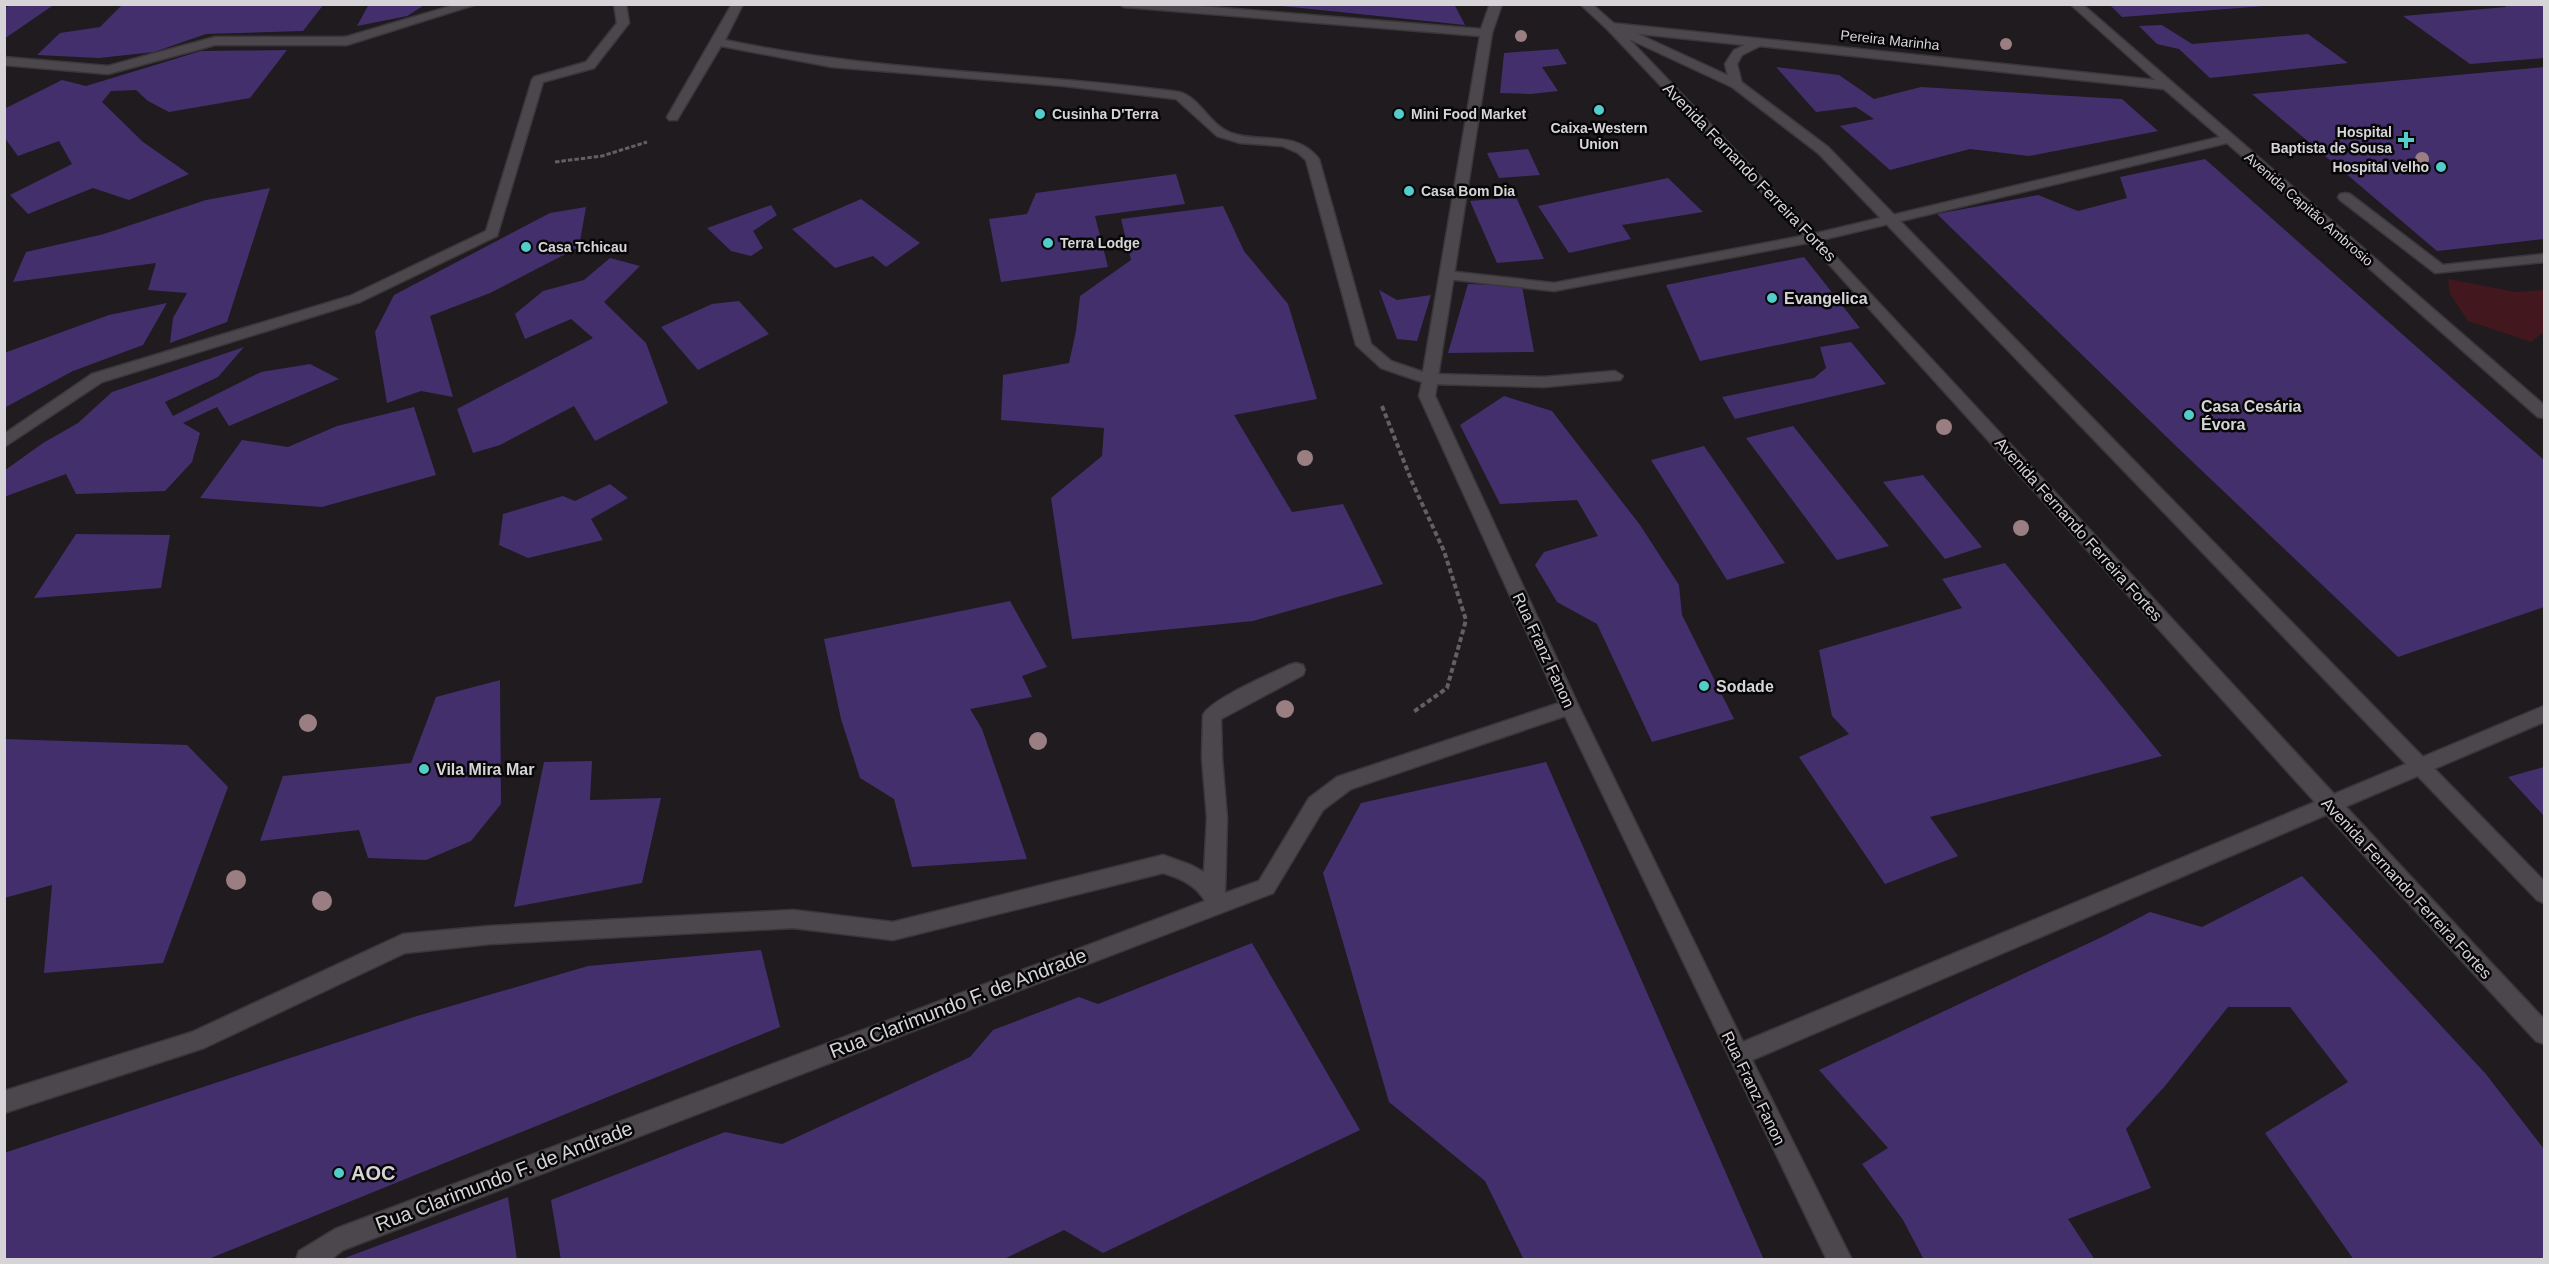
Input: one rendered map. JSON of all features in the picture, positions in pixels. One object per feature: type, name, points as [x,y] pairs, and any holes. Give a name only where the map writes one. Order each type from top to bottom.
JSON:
[{"type":"street","points":[[4,61],[108,70],[215,41],[346,41],[396,29],[472,4]]},
{"type":"street","points":[[4,442],[97,378],[355,299],[492,233],[538,80],[590,64],[623,23],[620,4]]},
{"type":"street","points":[[673,117],[738,4]]},
{"type":"street","points":[[1124,4],[1486,33]]},
{"type":"street","name":"Rua Franz Fanon","points":[[1496,4],[1486,33],[1427,396],[1570,707],[1840,1260]]},
{"type":"street","name":"Avenida Fernando Ferreira Fortes","points":[[1585,4],[1611,27],[1813,238],[2331,806],[2544,1034]]},
{"type":"street","name":"Avenida Capitão Ambrosio","points":[[2075,4],[2544,413]]},
{"type":"street","name":"Avenida Fernando Ferreira Fortes","points":[[1611,27],[1736,84],[1823,150],[2544,894]]},
{"type":"street","name":"Pereira Marinha","points":[[1611,27],[2166,85]]},
{"type":"street","points":[[1736,84],[1731,64],[1738,53],[1760,41]]},
{"type":"street","points":[[718,42],[755,52],[819,61],[1179,96],[1190,102],[1208,123],[1223,134],[1245,139],[1285,142],[1303,149],[1312,159],[1364,345],[1376,360],[1396,370],[1430,379],[1544,382],[1615,376]]},
{"type":"street","points":[[1447,275],[1554,287],[1813,238],[2228,139]]},
{"type":"street","points":[[2346,196],[2440,270],[2544,258]]},
{"type":"street","points":[[1217,900],[1217,818],[1212,758],[1212,716],[1240,698],[1296,670]]},
{"type":"street","name":"Rua Clarimundo F. de Andrade","points":[[308,1260],[335,1241],[1217,900],[1266,887],[1316,804],[1344,783],[1570,707]]},
{"type":"street","points":[[1738,1055],[2544,714]]},
{"type":"street","points":[[4,1102],[196,1041],[403,944],[490,935],[793,919],[893,931],[1163,864],[1184,871],[1204,883],[1217,900]]},
{"type":"path","points":[[515,158],[545,163],[576,162],[616,154],[655,139],[673,117]]},
{"type":"path","points":[[1396,370],[1385,373],[1376,383],[1384,411],[1412,482],[1444,551],[1466,620],[1447,688],[1409,715]]},
{"type":"shaded area","points":[[2448,279],[2516,292],[2544,290],[2544,332],[2531,342],[2468,321],[2450,294]]},
{"type":"building","points":[[11,4],[55,4],[4,39],[4,9]]},
{"type":"building","points":[[123,4],[324,4],[303,31],[206,34],[154,52],[99,58],[37,55],[60,33],[100,27]]},
{"type":"building","points":[[369,4],[426,4],[407,16],[357,26]]},
{"type":"building","points":[[1282,4],[1454,4],[1465,25],[1282,6]]},
{"type":"building","points":[[2109,4],[2265,4],[2265,6],[2122,17]]},
{"type":"building","points":[[2502,4],[2544,4],[2544,58],[2470,64],[2403,16],[2506,7]]},
{"type":"building","points":[[2162,25],[2192,44],[2308,34],[2348,63],[2210,78],[2179,49],[2157,44],[2139,26]]},
{"type":"building","points":[[1558,49],[1567,64],[1542,67],[1558,91],[1531,94],[1500,93],[1504,53]]},
{"type":"building","points":[[287,50],[250,98],[169,112],[148,101],[136,90],[111,91],[102,102],[143,142],[189,174],[129,200],[93,188],[28,214],[10,195],[72,164],[59,141],[18,156],[4,137],[4,109],[62,80],[86,86],[201,51]]},
{"type":"building","points":[[1776,67],[1839,75],[1874,99],[1921,87],[2122,99],[2158,131],[2029,156],[1970,149],[1890,170],[1840,126],[1874,119],[1856,107],[1816,112]]},
{"type":"building","name":"Hospital Velho","points":[[2544,67],[2544,239],[2437,251],[2252,94]]},
{"type":"building","points":[[1528,149],[1540,175],[1499,178],[1487,153]]},
{"type":"building","points":[[2205,159],[2544,460],[2544,607],[2398,657],[1937,214],[2038,195],[2078,211],[2127,198],[2120,177]]},
{"type":"building","name":"Terra Lodge","points":[[1176,174],[1185,204],[1095,216],[1108,267],[1001,282],[989,219],[1027,214],[1036,193]]},
{"type":"building","points":[[1668,178],[1703,212],[1622,225],[1631,239],[1569,253],[1538,206]]},
{"type":"building","points":[[270,188],[227,322],[170,343],[173,318],[187,293],[148,290],[156,263],[13,282],[26,252],[104,234],[206,200]]},
{"type":"building","points":[[1516,197],[1544,259],[1497,263],[1470,201]]},
{"type":"building","points":[[861,199],[920,243],[886,267],[873,256],[835,268],[792,229]]},
{"type":"building","points":[[771,205],[777,215],[753,231],[763,248],[751,256],[731,251],[707,228]]},
{"type":"building","points":[[1223,206],[1244,251],[1288,304],[1317,399],[1234,415],[1292,512],[1343,504],[1383,584],[1253,621],[1072,639],[1051,498],[1102,456],[1104,428],[1001,420],[1003,375],[1069,363],[1080,296],[1131,260],[1121,219]]},
{"type":"building","points":[[586,207],[579,247],[490,293],[430,316],[453,397],[421,391],[387,403],[375,332],[394,295],[550,213]]},
{"type":"building","points":[[1804,257],[1860,328],[1700,361],[1666,285]]},
{"type":"building","points":[[610,258],[640,266],[604,302],[646,343],[668,403],[595,441],[574,406],[500,445],[473,453],[457,409],[593,338],[571,319],[525,339],[515,314],[543,291],[584,280]]},
{"type":"building","points":[[1468,284],[1522,286],[1534,352],[1448,353]]},
{"type":"building","points":[[1379,290],[1397,300],[1431,295],[1417,341],[1397,339]]},
{"type":"building","points":[[739,301],[769,334],[698,370],[661,327],[712,304]]},
{"type":"building","points":[[167,303],[143,345],[73,371],[4,408],[4,353],[109,315]]},
{"type":"building","points":[[1851,342],[1886,384],[1735,419],[1722,397],[1814,378],[1826,368],[1820,347]]},
{"type":"building","points":[[244,347],[218,377],[165,402],[173,416],[261,372],[310,364],[339,379],[229,426],[217,407],[183,423],[200,433],[192,462],[165,491],[76,494],[66,474],[4,497],[4,471],[43,443],[78,423],[112,392]]},
{"type":"building","points":[[1504,396],[1552,411],[1640,525],[1679,585],[1682,615],[1734,719],[1652,742],[1597,624],[1557,602],[1535,565],[1544,552],[1598,536],[1577,500],[1500,504],[1460,425]]},
{"type":"building","points":[[414,407],[436,475],[322,507],[200,498],[242,440],[288,447],[337,426]]},
{"type":"building","points":[[1793,426],[1889,546],[1837,560],[1746,438]]},
{"type":"building","points":[[1704,446],[1785,563],[1727,580],[1651,460]]},
{"type":"building","points":[[1923,475],[1982,547],[1945,559],[1883,482]]},
{"type":"building","points":[[610,484],[628,498],[591,519],[603,540],[528,558],[499,545],[503,514],[563,496],[575,501]]},
{"type":"building","points":[[76,534],[170,535],[161,588],[34,598]]},
{"type":"building","points":[[2005,563],[2162,756],[1930,817],[1958,856],[1885,884],[1799,757],[1849,734],[1832,716],[1819,650],[1962,608],[1942,579]]},
{"type":"building","points":[[1010,601],[1047,667],[1022,676],[1032,697],[970,709],[982,729],[1027,859],[912,867],[894,799],[860,778],[841,719],[824,639]]},
{"type":"building","name":"Vila Mira Mar","points":[[500,680],[501,804],[471,841],[426,860],[368,858],[359,830],[260,841],[283,776],[411,763],[436,697]]},
{"type":"building","points":[[4,739],[187,745],[228,787],[163,963],[44,973],[52,885],[4,898]]},
{"type":"building","points":[[592,761],[590,800],[661,798],[642,883],[514,907],[544,762]]},
{"type":"building","points":[[1546,762],[1764,1260],[1524,1260],[1485,1181],[1389,1102],[1323,873],[1361,803]]},
{"type":"building","points":[[2544,767],[2544,816],[2508,777]]},
{"type":"building","points":[[2302,876],[2485,1073],[2544,1149],[2544,1260],[2354,1260],[2265,1133],[2348,1082],[2290,1007],[2228,1007],[2165,1086],[2126,1129],[2151,1188],[2068,1219],[2095,1260],[1924,1260],[1903,1220],[1862,1164],[1888,1148],[1819,1070],[2106,935],[2150,912],[2202,927]]},
{"type":"building","points":[[1252,943],[1360,1130],[1103,1253],[1064,1230],[1002,1260],[561,1260],[551,1200],[725,1132],[782,1144],[970,1057],[993,1030],[1079,997],[1098,1004]]},
{"type":"building","points":[[761,950],[780,1027],[206,1260],[4,1260],[4,1153],[417,1016],[588,966]]},
{"type":"building","points":[[508,1197],[517,1260],[342,1260],[342,1259]]},
{"type":"place","name":"Caixa-Western Union","points":[[1599,110]]},
{"type":"place","name":"Cusinha D'Terra","points":[[1040,114]]},
{"type":"place","name":"Mini Food Market","points":[[1399,114]]},
{"type":"place","name":"Hospital Baptista de Sousa","points":[[2406,140]]},
{"type":"place","name":"Hospital Velho","points":[[2441,167]]},
{"type":"place","name":"Casa Bom Dia","points":[[1409,191]]},
{"type":"place","name":"Terra Lodge","points":[[1048,243]]},
{"type":"place","name":"Casa Tchicau","points":[[526,247]]},
{"type":"place","name":"Evangelica","points":[[1772,298]]},
{"type":"place","name":"Casa Cesária Évora","points":[[2189,415]]},
{"type":"place","name":"Sodade","points":[[1704,686]]},
{"type":"place","name":"Vila Mira Mar","points":[[424,769]]},
{"type":"place","name":"AOC","points":[[339,1173]]}]
